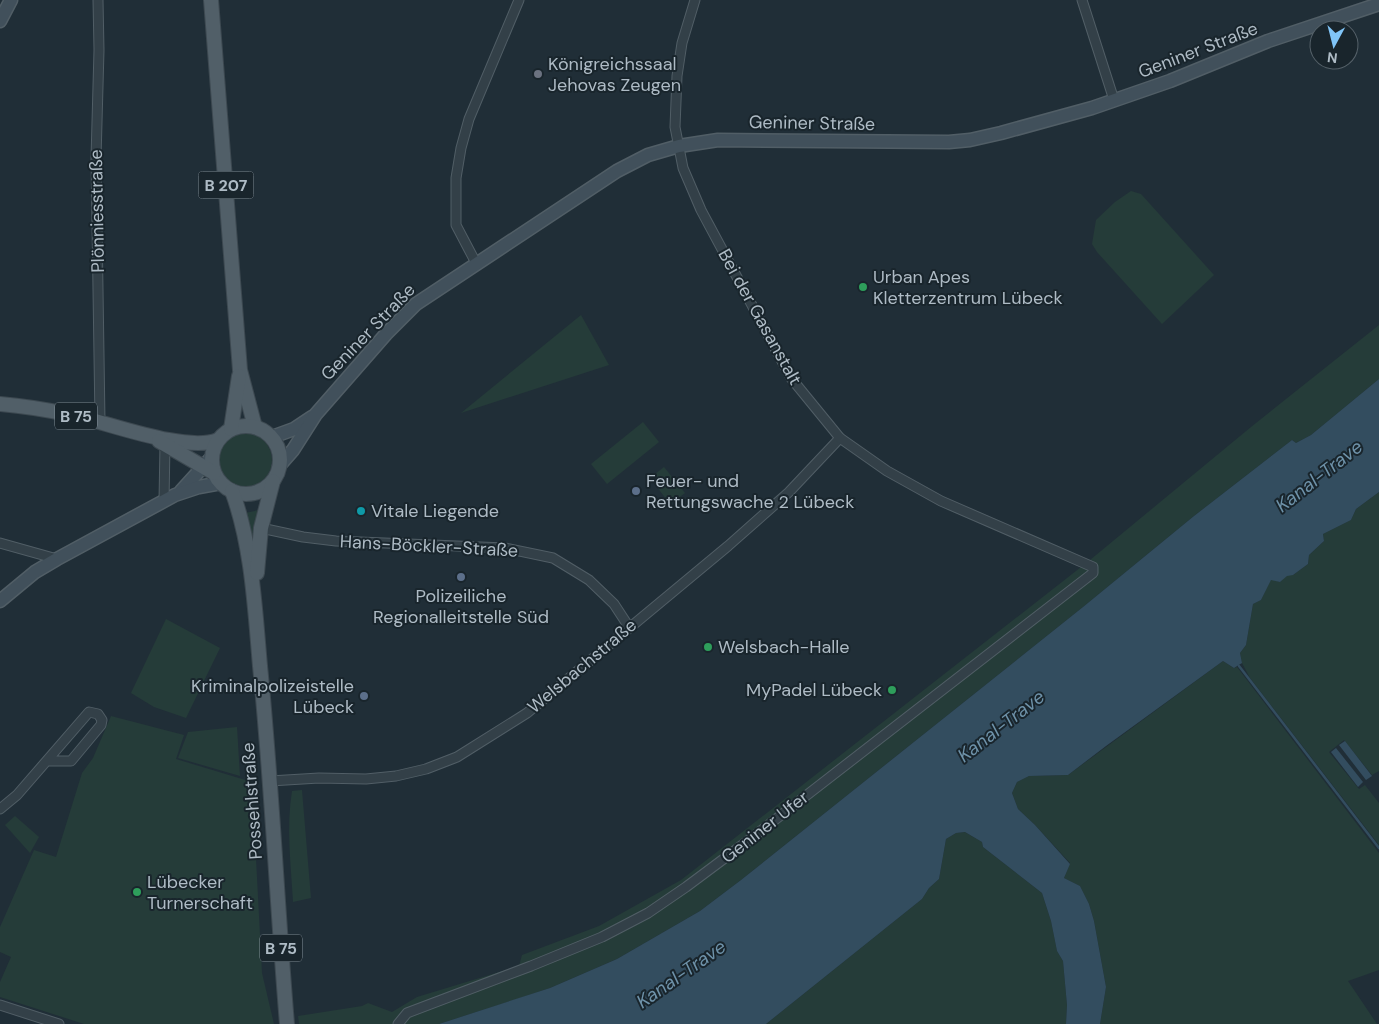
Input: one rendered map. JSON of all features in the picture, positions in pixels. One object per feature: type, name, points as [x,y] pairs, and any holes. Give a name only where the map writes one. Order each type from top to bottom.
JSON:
[{"type":"main road","points":[[0,20],[11,0]]},
{"type":"main road","name":"B 207","points":[[211,0],[240,370],[255,427]]},
{"type":"main road","name":"Geniner Straße","points":[[280,466],[293,450],[316,414],[386,334],[416,304],[618,171],[648,155],[679,146],[727,140],[921,142],[963,140],[1014,130],[1170,81],[1268,41],[1379,4]]},
{"type":"main road","name":"B 207","points":[[231,429],[240,370]]},
{"type":"main road","name":"B 75","points":[[0,404],[54,411],[150,436],[196,443],[218,440]]},
{"type":"main road","name":"Geniner Straße","points":[[272,437],[294,429],[316,414]]},
{"type":"main road","points":[[0,601],[35,572],[57,559],[170,498],[199,487],[216,474],[218,440],[231,429],[239,426],[255,427],[272,437],[277,446],[280,466],[273,481],[261,490],[247,494],[216,474]]},
{"type":"main road","name":"B 75","points":[[150,436],[216,474]]},
{"type":"main road","points":[[170,498],[188,484],[216,474]]},
{"type":"main road","name":"Possehlstraße","points":[[216,474],[239,511],[247,551],[257,635],[270,780],[287,1024]]},
{"type":"main road","name":"Possehlstraße","points":[[257,635],[257,564],[261,528],[273,481]]},
{"type":"street","name":"Plönniesstraße","points":[[98,0],[99,50],[96,158],[100,422]]},
{"type":"street","points":[[476,263],[456,226],[456,178],[461,148],[469,119],[519,0]]},
{"type":"street","name":"Bei der Gasanstalt","points":[[696,0],[682,43],[677,76],[676,127],[683,168],[696,201],[791,378],[840,438],[887,471],[941,502],[1093,567]]},
{"type":"street","points":[[1082,0],[1114,100]]},
{"type":"street","name":"Welsbachstraße","points":[[270,780],[366,779],[396,776],[426,769],[457,757],[527,713],[629,626],[728,546],[789,492],[840,438]]},
{"type":"street","points":[[165,444],[170,498]]},
{"type":"street","name":"Hans-Böckler-Straße","points":[[261,528],[303,537],[336,541],[505,548],[553,558],[589,580],[614,604],[629,626]]},
{"type":"street","points":[[0,543],[57,559]]},
{"type":"street","name":"Geniner Ufer","points":[[398,1024],[407,1013],[576,948],[648,913],[686,888],[749,840],[1093,573],[1093,567]]},
{"type":"street","points":[[0,809],[18,795],[47,761],[89,712],[98,714],[102,720],[101,725],[71,761],[47,761]]},
{"type":"street","points":[[0,1005],[59,1024]]},
{"type":"green space","points":[[1131,191],[1141,194],[1214,275],[1162,324],[1097,252],[1092,244],[1096,220],[1115,202]]},
{"type":"green space","points":[[581,315],[609,365],[461,413]]},
{"type":"green space","points":[[1379,325],[1379,379],[1311,435],[1296,443],[1292,440],[1194,516],[1083,607],[700,911],[617,959],[550,988],[439,1024],[299,1024],[298,1016],[362,1006],[368,1003],[392,1012],[417,997],[519,966],[522,955],[599,926],[681,880],[1090,560],[1251,427]]},
{"type":"green space","points":[[643,422],[659,442],[607,484],[591,464]]},
{"type":"green space","points":[[240,433],[250,433],[264,441],[270,450],[272,460],[270,470],[264,479],[250,487],[240,487],[230,482],[223,475],[218,465],[218,455],[223,445],[230,438]]},
{"type":"green space","points":[[664,467],[685,493],[670,504],[650,478]]},
{"type":"green space","points":[[1379,492],[1379,771],[1372,775],[1344,740],[1329,752],[1359,789],[1365,785],[1379,803],[1379,845],[1250,678],[1242,663],[1240,653],[1246,645],[1253,604],[1261,600],[1271,579],[1280,582],[1287,575],[1293,575],[1308,564],[1309,555],[1324,541],[1323,534],[1351,520],[1356,509]]},
{"type":"green space","points":[[259,510],[253,539],[245,513]]},
{"type":"green space","points":[[166,619],[220,648],[186,718],[154,707],[131,693]]},
{"type":"green space","points":[[1223,661],[1234,668],[1237,667],[1379,853],[1379,970],[1348,981],[1377,1024],[1100,1024],[1106,987],[1089,904],[1080,886],[1064,878],[1070,863],[1018,809],[1012,793],[1017,782],[1029,776],[1068,775]]},
{"type":"green space","name":"Lübecker Turnerschaft","points":[[111,716],[184,735],[176,759],[252,782],[262,973],[274,1024],[84,1024],[0,997],[0,982],[11,957],[0,952],[0,927],[34,850],[56,857],[82,773],[93,758]]},
{"type":"green space","points":[[237,727],[240,776],[178,758],[188,732]]},
{"type":"green space","points":[[302,790],[311,898],[293,902],[290,805],[292,791]]},
{"type":"green space","points":[[15,816],[39,837],[30,853],[5,825]]},
{"type":"green space","points":[[965,832],[982,842],[983,847],[1042,893],[1051,921],[1057,951],[1063,961],[1067,1005],[1066,1024],[766,1024],[922,899],[929,888],[939,879],[946,839],[956,833]]},
{"type":"water","name":"Kanal-Trave","points":[[1379,379],[1379,492],[1356,509],[1351,520],[1323,534],[1324,541],[1309,555],[1308,564],[1280,582],[1271,580],[1261,600],[1253,604],[1246,645],[1240,653],[1242,663],[1234,668],[1223,661],[1068,775],[1029,776],[1017,782],[1012,793],[1018,809],[1070,864],[1064,878],[1080,886],[1089,904],[1106,987],[1100,1024],[1066,1024],[1067,1005],[1063,961],[1057,951],[1051,921],[1042,893],[983,847],[982,842],[965,832],[956,833],[946,839],[939,879],[929,888],[922,899],[766,1024],[439,1024],[550,988],[617,959],[700,911],[1083,607],[1194,516],[1292,440],[1296,443],[1311,435]]},
{"type":"water","points":[[1345,741],[1372,776],[1366,780],[1339,745]]},
{"type":"water","points":[[1336,748],[1363,782],[1358,787],[1331,752]]},
{"type":"waterway","points":[[1239,666],[1379,848]]},
{"type":"place","name":"Königreichssaal Jehovas Zeugen","points":[[538,74]]},
{"type":"place","name":"Urban Apes Kletterzentrum Lübeck","points":[[863,287]]},
{"type":"place","name":"Feuer- und Rettungswache 2 Lübeck","points":[[636,491]]},
{"type":"place","name":"Vitale Liegende","points":[[361,511]]},
{"type":"place","name":"Polizeiliche Regionalleitstelle Süd","points":[[461,577]]},
{"type":"place","name":"Welsbach-Halle","points":[[708,647]]},
{"type":"place","name":"MyPadel Lübeck","points":[[892,690]]},
{"type":"place","name":"Kriminalpolizeistelle Lübeck","points":[[364,696]]},
{"type":"place","name":"Lübecker Turnerschaft","points":[[137,892]]}]
